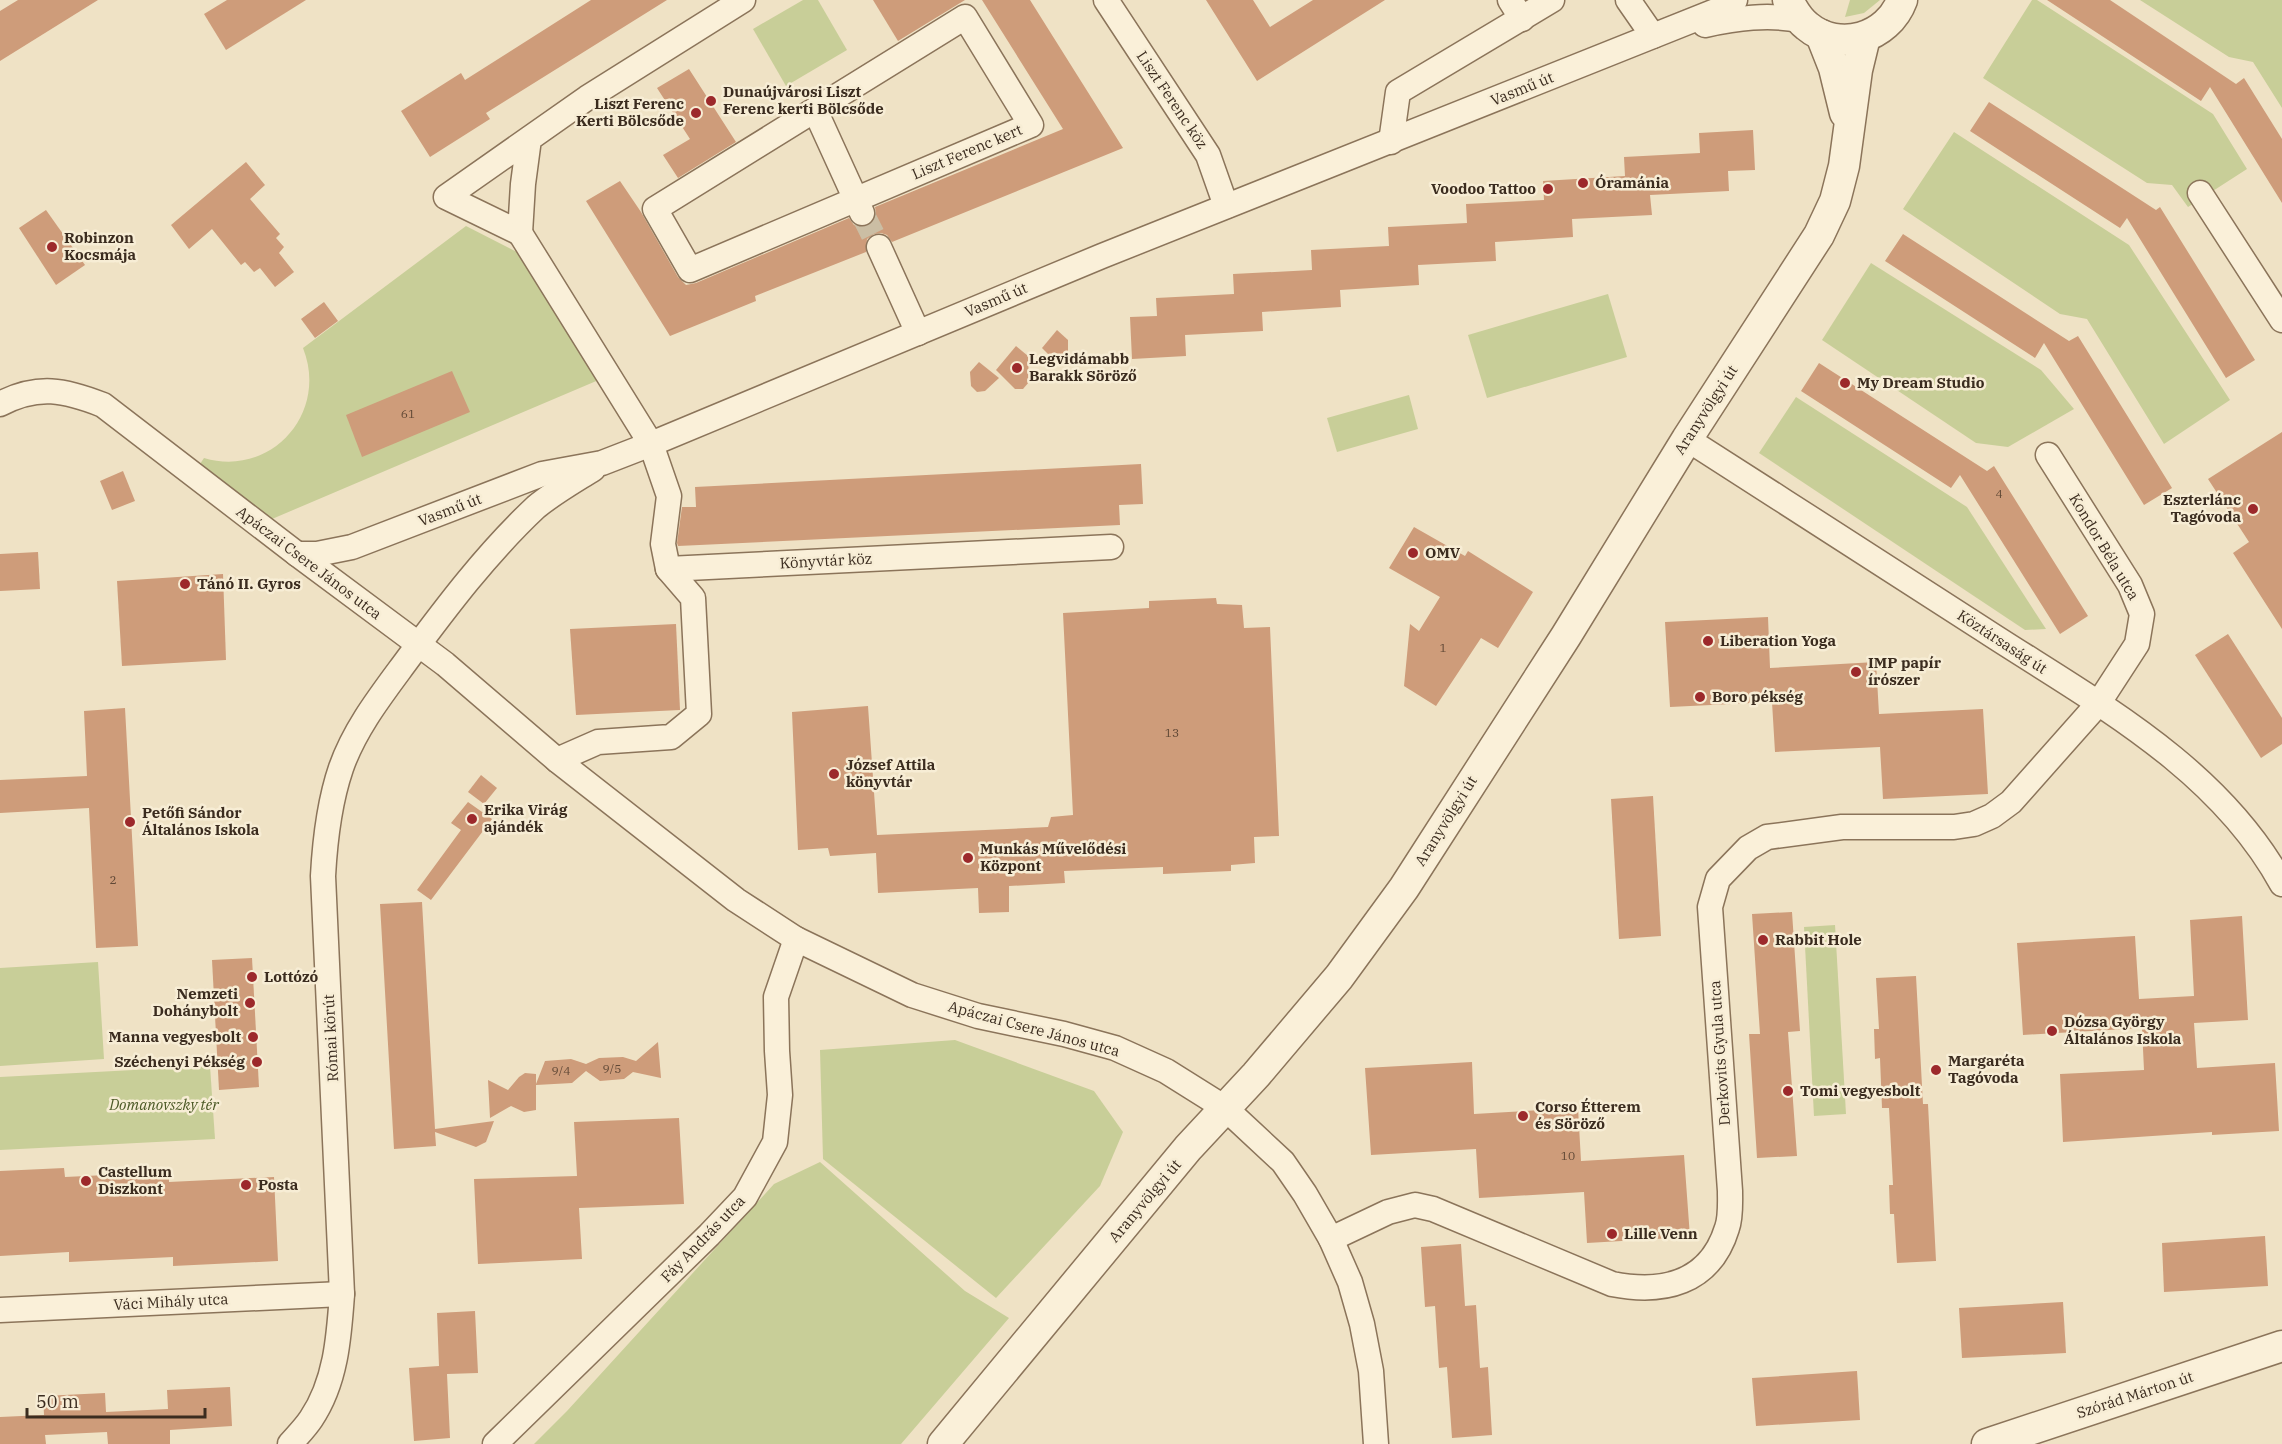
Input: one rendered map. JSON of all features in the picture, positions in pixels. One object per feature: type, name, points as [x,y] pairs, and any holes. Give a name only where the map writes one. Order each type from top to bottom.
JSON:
[{"type":"street","points":[[558,760],[598,742],[671,737],[699,714],[693,598],[668,569],[663,544],[669,496],[651,444],[520,233],[446,197],[587,98],[743,0]]},
{"type":"street","name":"Liszt Ferenc köz","points":[[1106,0],[1209,155],[1226,206]]},
{"type":"street","points":[[1391,142],[1398,92],[1516,9],[1552,0]]},
{"type":"street","points":[[1628,0],[1653,36]]},
{"type":"street","name":"Vasmű út","points":[[297,554],[317,554],[352,547],[542,474],[602,463],[1226,206],[1723,8],[1735,0]]},
{"type":"street","points":[[1803,18],[1836,39],[1850,40],[1878,31],[1890,21],[1899,9],[1902,0]]},
{"type":"street","name":"Vasmű út","points":[[1653,36],[1730,20],[1780,16],[1803,18]]},
{"type":"street","name":"Liszt Ferenc kert","points":[[965,17],[1031,125],[859,206],[690,270],[655,209],[815,110],[965,17]]},
{"type":"street","name":"Aranyvölgyi út","points":[[1803,18],[1834,69],[1849,132]]},
{"type":"street","name":"Aranyvölgyi út","points":[[943,1444],[1188,1148],[1256,1075],[1339,977],[1404,888],[1566,636],[1687,439],[1819,235],[1835,201],[1844,166],[1857,69],[1865,37]]},
{"type":"street","points":[[815,110],[859,206]]},
{"type":"street","points":[[520,233],[529,139]]},
{"type":"street","points":[[2200,193],[2282,320]]},
{"type":"street","points":[[879,247],[918,333]]},
{"type":"street","name":"Apáczai Csere János utca","points":[[0,404],[18,394],[48,391],[73,393],[103,405],[297,554],[419,644],[558,760],[736,900],[796,939],[912,994],[978,1016],[1064,1034],[1115,1048],[1166,1071],[1225,1108],[1283,1162],[1331,1239],[1350,1282],[1362,1324],[1371,1371],[1376,1444]]},
{"type":"street","name":"Köztársaság út","points":[[1687,439],[2098,704],[2170,754],[2215,795],[2250,835],[2282,884]]},
{"type":"street","name":"Kondor Béla utca","points":[[2048,455],[2130,585],[2142,614],[2137,644],[2098,704]]},
{"type":"street","name":"Vasmű út","points":[[419,644],[486,558],[538,506],[602,463]]},
{"type":"street","name":"Könyvtár köz","points":[[668,569],[1111,547]]},
{"type":"street","name":"Római körút","points":[[290,1444],[311,1419],[326,1389],[339,1338],[342,1294],[323,876],[325,834],[341,768],[355,734],[371,708],[419,644]]},
{"type":"street","name":"Derkovits Gyula utca","points":[[1331,1239],[1388,1212],[1415,1205],[1433,1209],[1612,1284],[1635,1288],[1659,1287],[1699,1274],[1713,1257],[1728,1226],[1730,1191],[1710,907],[1718,879],[1748,848],[1767,837],[1842,827],[1954,826],[1974,824],[1983,820],[2011,802],[2098,704]]},
{"type":"street","name":"Fáy András utca","points":[[495,1444],[701,1244],[745,1197],[775,1142],[780,1095],[776,997],[796,939]]},
{"type":"street","name":"Váci Mihály utca","points":[[0,1310],[342,1294]]},
{"type":"street","name":"Szórád Márton út","points":[[1987,1444],[2282,1346]]},
{"type":"green space","points":[[803,0],[818,0],[847,50],[786,86],[753,29]]},
{"type":"green space","points":[[1850,0],[1880,0],[1864,13],[1845,17]]},
{"type":"green space","points":[[2032,0],[2037,0],[2213,114],[2247,169],[2188,207],[2172,185],[2147,183],[1983,78]]},
{"type":"green space","points":[[2140,0],[2282,0],[2282,108],[2253,62],[2229,57]]},
{"type":"green space","points":[[1954,132],[2129,245],[2230,400],[2164,444],[2087,319],[2060,314],[1903,209]]},
{"type":"green space","points":[[466,226],[519,253],[601,379],[272,519],[200,464],[204,458],[229,462],[251,458],[272,449],[288,435],[301,417],[308,395],[309,372],[303,348]]},
{"type":"green space","points":[[1871,263],[2041,370],[2074,409],[2008,447],[1976,443],[1822,340]]},
{"type":"green space","points":[[1608,294],[1627,357],[1487,398],[1468,335]]},
{"type":"green space","points":[[1409,395],[1418,429],[1337,452],[1327,418]]},
{"type":"green space","points":[[1796,397],[1967,507],[2046,629],[2025,630],[1759,453]]},
{"type":"green space","points":[[1835,925],[1846,1114],[1814,1116],[1804,927]]},
{"type":"green space","points":[[98,962],[104,1059],[0,1066],[0,968]]},
{"type":"green space","points":[[955,1040],[1094,1091],[1123,1132],[1100,1186],[996,1298],[823,1159],[820,1050]]},
{"type":"green space","name":"Domanovszky tér","points":[[210,1066],[215,1139],[0,1150],[0,1077]]},
{"type":"green space","points":[[820,1162],[965,1291],[1009,1318],[901,1444],[534,1444],[567,1411],[774,1184]]},
{"type":"building","points":[[18,0],[98,0],[0,61],[0,11]]},
{"type":"building","points":[[227,0],[306,0],[226,50],[204,14]]},
{"type":"building","points":[[591,0],[667,0],[486,113],[490,119],[430,157],[401,111],[461,73],[465,80]]},
{"type":"building","points":[[873,0],[965,0],[898,41]]},
{"type":"building","points":[[982,0],[1030,0],[1123,148],[892,242],[887,235],[874,234],[867,239],[866,252],[755,296],[756,301],[670,336],[586,201],[620,181],[641,212],[678,277],[686,285],[696,283],[849,218],[854,225],[867,226],[874,221],[875,207],[1063,129]]},
{"type":"building","points":[[1206,0],[1253,0],[1270,27],[1313,0],[1385,0],[1257,81]]},
{"type":"building","points":[[2047,0],[2110,0],[2236,84],[2244,78],[2282,139],[2282,203],[2210,87],[2201,101]]},
{"type":"building","name":"Liszt Ferenc Kerti Bölcsőde","points":[[689,69],[736,142],[678,178],[663,155],[690,139],[657,88]]},
{"type":"building","points":[[1989,102],[2156,210],[2160,207],[2255,360],[2226,378],[2127,218],[2120,228],[1970,131]]},
{"type":"building","points":[[1753,130],[1755,170],[1728,171],[1729,191],[1650,195],[1652,215],[1572,219],[1573,237],[1495,242],[1496,261],[1418,265],[1419,285],[1340,290],[1341,307],[1262,312],[1263,331],[1185,335],[1186,356],[1132,359],[1130,317],[1157,316],[1156,298],[1234,294],[1233,274],[1312,270],[1311,250],[1389,246],[1388,227],[1467,223],[1466,204],[1544,200],[1543,181],[1625,176],[1624,157],[1700,153],[1699,133]]},
{"type":"building","points":[[246,162],[265,185],[250,199],[280,234],[276,238],[284,247],[279,253],[294,272],[275,287],[260,268],[254,272],[245,262],[241,265],[212,229],[189,249],[171,225]]},
{"type":"building","name":"Robinzon Kocsmája","points":[[46,210],[85,265],[56,285],[19,228]]},
{"type":"building","points":[[1903,234],[2069,341],[2078,336],[2172,488],[2144,505],[2044,343],[2035,358],[1885,261]]},
{"type":"building","points":[[324,302],[338,321],[315,338],[301,319]]},
{"type":"building","points":[[1057,330],[1068,340],[1068,353],[1058,364],[1042,348]]},
{"type":"building","points":[[1016,346],[1028,356],[1029,382],[1023,389],[1015,389],[996,370]]},
{"type":"building","points":[[979,362],[999,378],[985,391],[977,392],[971,386],[970,372]]},
{"type":"building","points":[[1819,363],[1987,471],[1994,466],[2088,616],[2060,634],[1960,475],[1951,488],[1801,391]]},
{"type":"building","points":[[452,371],[470,412],[362,457],[346,415]]},
{"type":"building","name":"Eszterlánc Tagóvoda","points":[[2282,432],[2282,629],[2233,553],[2249,542],[2208,479]]},
{"type":"building","points":[[1141,464],[1143,504],[1119,505],[1120,525],[678,546],[677,543],[682,507],[696,507],[695,487]]},
{"type":"building","points":[[123,471],[135,501],[112,510],[100,481]]},
{"type":"building","points":[[1414,527],[1465,556],[1468,551],[1533,592],[1498,648],[1481,638],[1436,706],[1404,686],[1410,624],[1419,631],[1440,597],[1389,568]]},
{"type":"building","points":[[38,552],[40,589],[0,591],[0,554]]},
{"type":"building","points":[[223,574],[226,660],[122,666],[117,581]]},
{"type":"building","points":[[1216,598],[1217,604],[1242,605],[1244,628],[1270,627],[1279,836],[1254,837],[1255,863],[1231,865],[1231,871],[1163,874],[1163,867],[1064,871],[1065,883],[1009,886],[1009,912],[979,913],[978,888],[878,893],[876,853],[830,856],[828,848],[798,850],[792,712],[868,706],[877,835],[1048,827],[1051,817],[1073,815],[1063,613],[1149,608],[1149,601]]},
{"type":"building","points":[[1768,617],[1770,668],[1876,662],[1879,714],[1983,709],[1988,794],[1883,799],[1880,747],[1775,752],[1772,702],[1670,707],[1665,622]]},
{"type":"building","points":[[676,624],[680,710],[576,715],[570,629]]},
{"type":"building","points":[[2228,634],[2282,718],[2282,744],[2261,758],[2195,655]]},
{"type":"building","points":[[125,708],[138,946],[96,948],[89,808],[0,813],[0,780],[87,776],[84,711]]},
{"type":"building","points":[[481,775],[497,788],[484,804],[468,792]]},
{"type":"building","points":[[1653,796],[1661,936],[1619,939],[1611,799]]},
{"type":"building","points":[[468,802],[492,819],[431,900],[417,890],[461,830],[451,823]]},
{"type":"building","points":[[422,902],[435,1129],[494,1121],[486,1142],[476,1147],[435,1132],[436,1146],[394,1149],[380,904]]},
{"type":"building","points":[[1792,912],[1800,1031],[1788,1032],[1797,1156],[1757,1158],[1749,1034],[1760,1034],[1752,914]]},
{"type":"building","name":"Dózsa György Általános Iskola","points":[[2242,916],[2248,1020],[2194,1023],[2197,1068],[2275,1063],[2279,1131],[2212,1135],[2212,1132],[2063,1142],[2060,1074],[2144,1070],[2142,1028],[2023,1035],[2017,943],[2135,936],[2139,999],[2194,996],[2190,920]]},
{"type":"building","points":[[252,958],[259,1087],[219,1090],[212,960]]},
{"type":"building","name":"Margaréta Tagóvoda","points":[[1916,976],[1923,1104],[1928,1104],[1936,1261],[1897,1263],[1894,1214],[1890,1214],[1889,1185],[1893,1185],[1889,1108],[1882,1108],[1880,1058],[1875,1059],[1874,1029],[1879,1029],[1876,978]]},
{"type":"building","points":[[658,1042],[661,1078],[633,1072],[624,1079],[600,1081],[586,1071],[572,1083],[536,1085],[536,1110],[524,1112],[511,1106],[490,1118],[488,1080],[508,1090],[525,1073],[536,1074],[536,1084],[545,1061],[571,1059],[586,1064],[599,1058],[623,1057],[636,1061]]},
{"type":"building","points":[[1472,1062],[1474,1114],[1578,1108],[1581,1161],[1684,1155],[1690,1237],[1587,1243],[1584,1192],[1479,1198],[1476,1149],[1371,1155],[1365,1068]]},
{"type":"building","points":[[679,1118],[684,1204],[579,1208],[582,1259],[478,1264],[474,1179],[577,1176],[574,1122]]},
{"type":"building","points":[[64,1168],[65,1177],[169,1172],[169,1182],[274,1177],[278,1261],[173,1266],[173,1257],[69,1262],[69,1252],[0,1256],[0,1171]]},
{"type":"building","points":[[2265,1236],[2268,1286],[2164,1292],[2162,1243]]},
{"type":"building","points":[[1461,1244],[1465,1306],[1476,1305],[1480,1368],[1488,1367],[1492,1435],[1452,1438],[1447,1367],[1439,1368],[1435,1306],[1425,1307],[1421,1247]]},
{"type":"building","points":[[2063,1302],[2066,1353],[1962,1358],[1959,1308]]},
{"type":"building","points":[[475,1311],[478,1373],[447,1374],[450,1438],[414,1441],[409,1368],[439,1366],[437,1313]]},
{"type":"building","points":[[1857,1371],[1860,1420],[1756,1426],[1752,1378]]},
{"type":"building","points":[[230,1387],[232,1426],[170,1430],[170,1444],[108,1444],[107,1432],[45,1435],[46,1444],[0,1444],[0,1417],[44,1415],[43,1396],[105,1393],[106,1412],[168,1409],[167,1390]]},
{"type":"tunnel","points":[[862,213],[879,247]]},
{"type":"place","name":"Dunaújvárosi Liszt Ferenc kerti Bölcsőde","points":[[711,101]]},
{"type":"place","name":"Liszt Ferenc Kerti Bölcsőde","points":[[696,113]]},
{"type":"place","name":"Óramánia","points":[[1583,183]]},
{"type":"place","name":"Voodoo Tattoo","points":[[1548,189]]},
{"type":"place","name":"Robinzon Kocsmája","points":[[52,247]]},
{"type":"place","name":"Legvidámabb Barakk Söröző","points":[[1017,368]]},
{"type":"place","name":"My Dream Studio","points":[[1845,383]]},
{"type":"place","name":"Eszterlánc Tagóvoda","points":[[2253,509]]},
{"type":"place","name":"OMV","points":[[1413,553]]},
{"type":"place","name":"Tánó II. Gyros","points":[[185,584]]},
{"type":"place","name":"Liberation Yoga","points":[[1708,641]]},
{"type":"place","name":"IMP papír írószer","points":[[1856,672]]},
{"type":"place","name":"Boro pékség","points":[[1700,697]]},
{"type":"place","name":"József Attila könyvtár","points":[[834,774]]},
{"type":"place","name":"Erika Virág ajándék","points":[[472,819]]},
{"type":"place","name":"Petőfi Sándor Általános Iskola","points":[[130,822]]},
{"type":"place","name":"Munkás Művelődési Központ","points":[[968,858]]},
{"type":"place","name":"Rabbit Hole","points":[[1763,940]]},
{"type":"place","name":"Lottózó","points":[[252,977]]},
{"type":"place","name":"Nemzeti Dohánybolt","points":[[250,1003]]},
{"type":"place","name":"Dózsa György Általános Iskola","points":[[2052,1031]]},
{"type":"place","name":"Manna vegyesbolt","points":[[253,1037]]},
{"type":"place","name":"Széchenyi Pékség","points":[[257,1062]]},
{"type":"place","name":"Margaréta Tagóvoda","points":[[1936,1070]]},
{"type":"place","name":"Tomi vegyesbolt","points":[[1788,1091]]},
{"type":"place","name":"Corso Étterem és Söröző","points":[[1523,1116]]},
{"type":"place","name":"Castellum Diszkont","points":[[86,1181]]},
{"type":"place","name":"Posta","points":[[246,1185]]},
{"type":"place","name":"Lille Venn","points":[[1612,1234]]}]
